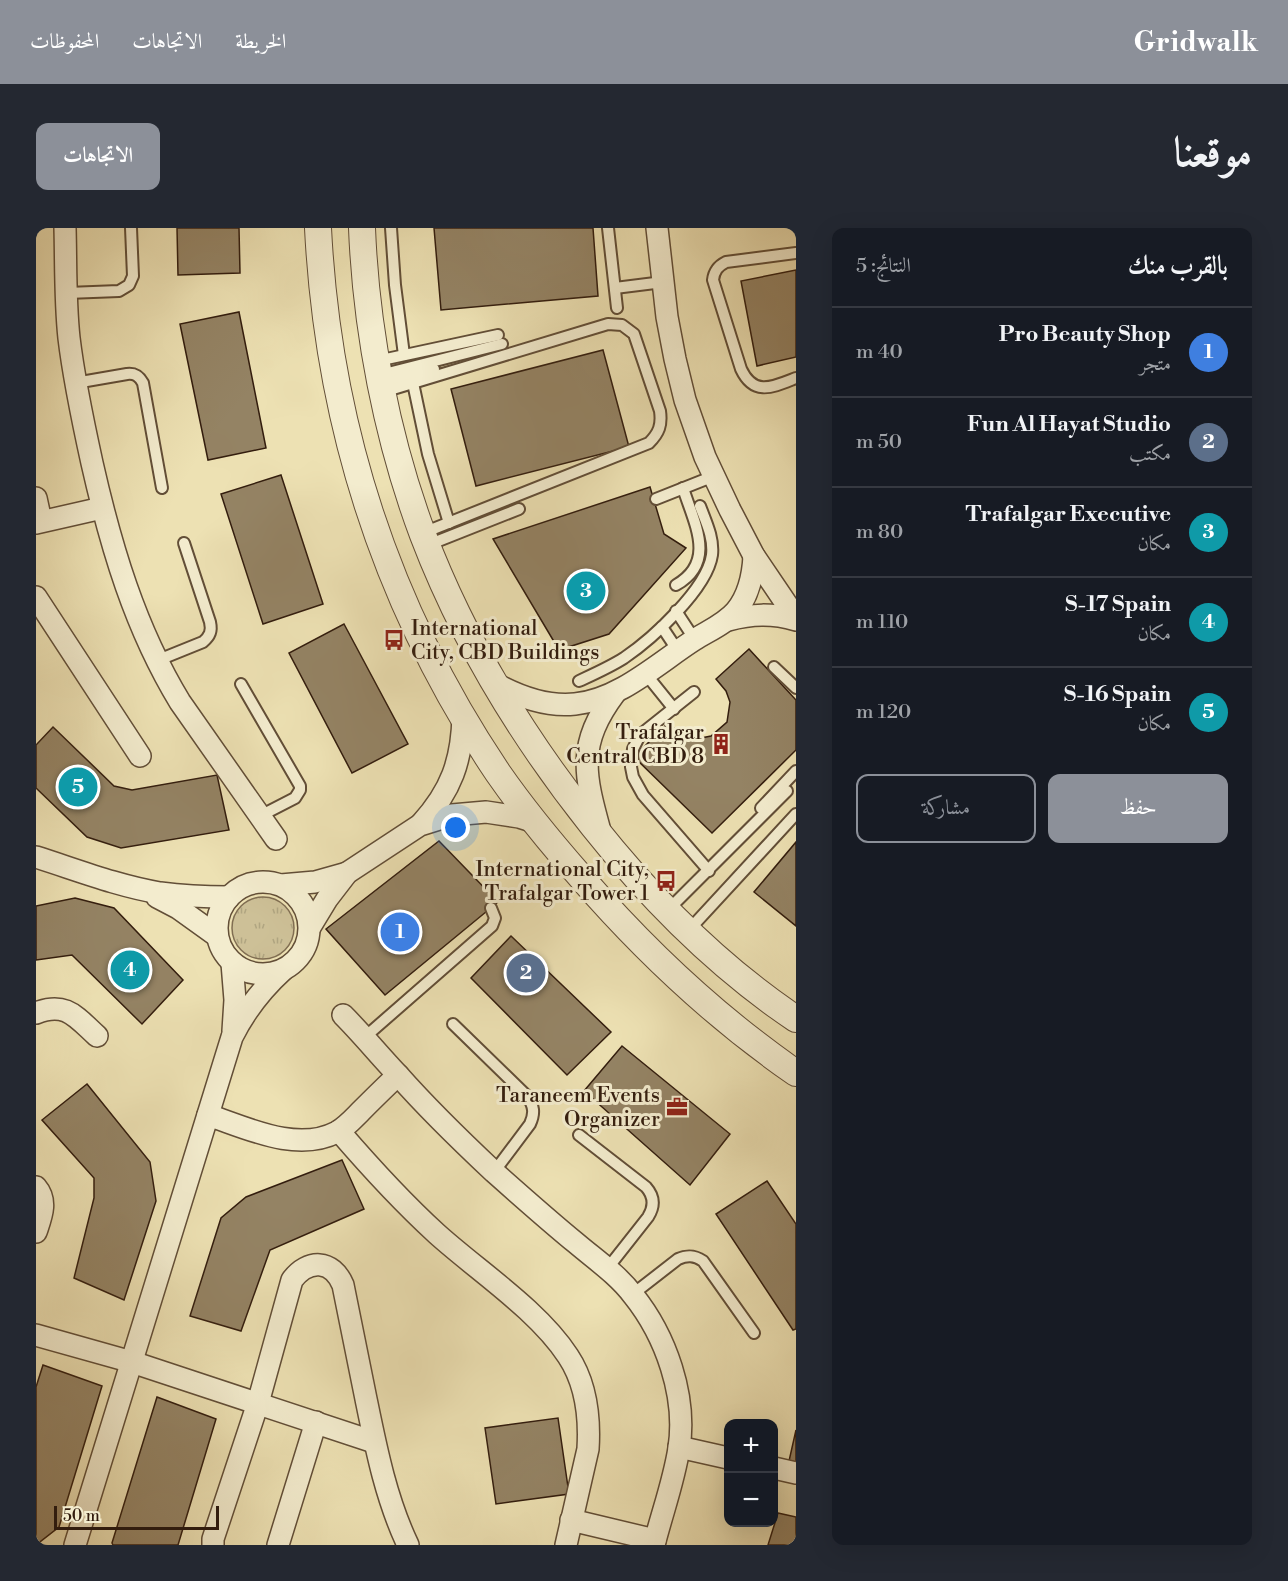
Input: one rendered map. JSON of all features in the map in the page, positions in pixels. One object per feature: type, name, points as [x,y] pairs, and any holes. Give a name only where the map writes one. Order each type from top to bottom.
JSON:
[{"type":"street","points":[[65,228],[69,336],[75,383],[102,508],[128,591],[156,661],[180,702],[276,839]]},
{"type":"street","points":[[318,228],[327,330],[340,406],[353,460],[397,588],[435,669],[498,773],[535,822],[606,907],[687,987],[730,1024],[796,1073]]},
{"type":"street","points":[[362,228],[368,311],[390,428],[400,466],[425,539],[466,631],[518,722],[544,762],[631,873],[667,911],[737,976],[794,1013]]},
{"type":"street","points":[[657,228],[675,359],[685,400],[705,457],[754,556],[796,619]]},
{"type":"street","points":[[36,498],[38,522],[102,508]]},
{"type":"street","points":[[728,620],[748,591],[752,579],[754,556]]},
{"type":"street","points":[[36,597],[140,756]]},
{"type":"street","points":[[496,684],[512,693],[553,704],[574,704],[595,700],[615,693],[728,620],[745,615],[763,614],[796,619]]},
{"type":"street","points":[[602,837],[587,783],[586,764],[594,726],[603,708],[615,693]]},
{"type":"street","points":[[283,970],[270,974],[256,974],[232,963],[222,950],[217,936],[217,922],[221,908],[240,888],[253,883],[267,882],[281,885],[315,882],[347,873],[420,825],[434,810],[453,775],[459,756],[463,716]]},
{"type":"street","points":[[420,825],[452,815],[486,812],[510,815],[535,822]]},
{"type":"street","points":[[36,857],[135,887],[182,896],[229,897]]},
{"type":"street","points":[[310,927],[327,899],[347,873]]},
{"type":"street","points":[[75,1545],[232,1037],[241,1018],[254,1001],[283,970],[295,963],[309,940],[308,914],[302,902],[293,892],[281,885]]},
{"type":"street","points":[[135,887],[178,908],[217,936]]},
{"type":"street","points":[[232,963],[235,1000],[232,1037]]},
{"type":"street","points":[[36,1013],[51,1008],[65,1010],[72,1013],[97,1036]]},
{"type":"street","points":[[343,1015],[445,1124],[494,1172],[633,1294],[649,1317],[668,1358],[678,1402],[679,1447],[655,1542],[571,1520]]},
{"type":"street","points":[[208,1115],[272,1135],[294,1139],[325,1137],[339,1131],[398,1075]]},
{"type":"street","points":[[339,1131],[416,1214],[531,1314],[568,1356],[581,1385],[589,1433],[588,1449],[566,1545]]},
{"type":"street","points":[[36,1187],[43,1203],[36,1232]]},
{"type":"street","points":[[213,1545],[213,1539],[258,1403],[292,1280],[299,1271],[309,1266],[321,1265],[331,1269],[340,1277],[344,1285],[382,1476],[408,1545]]},
{"type":"street","points":[[36,1335],[132,1362],[374,1442]]},
{"type":"street","points":[[278,1545],[316,1422]]},
{"type":"street","points":[[679,1447],[724,1457]]},
{"type":"street","points":[[778,1469],[796,1473]]},
{"type":"lane","points":[[67,293],[119,291],[129,285],[133,276],[131,228]]},
{"type":"lane","points":[[391,228],[395,285],[404,355]]},
{"type":"lane","points":[[608,228],[617,308]]},
{"type":"lane","points":[[796,253],[726,262],[716,268],[713,280],[741,369],[748,381],[766,388],[796,378]]},
{"type":"lane","points":[[615,288],[663,282]]},
{"type":"lane","points":[[380,378],[413,383],[616,323],[634,334],[660,411],[662,420],[659,430],[649,443],[449,523],[425,539]]},
{"type":"lane","points":[[501,343],[380,378],[404,355],[501,343]]},
{"type":"lane","points":[[75,383],[127,374],[140,378],[143,383],[162,488]]},
{"type":"lane","points":[[413,383],[428,454],[449,523]]},
{"type":"lane","points":[[656,499],[714,476]]},
{"type":"lane","points":[[676,585],[684,581],[696,568],[700,551],[698,533],[683,488]]},
{"type":"lane","points":[[579,681],[623,658],[662,627],[696,590],[704,578],[712,554],[711,535],[700,506]]},
{"type":"lane","points":[[425,539],[519,509]]},
{"type":"lane","points":[[156,661],[203,642],[211,633],[210,621],[184,543]]},
{"type":"lane","points":[[676,611],[686,645]]},
{"type":"lane","points":[[662,627],[686,645]]},
{"type":"lane","points":[[774,668],[796,688]]},
{"type":"lane","points":[[645,674],[674,709]]},
{"type":"lane","points":[[241,684],[300,786],[295,798],[260,816]]},
{"type":"lane","points":[[694,693],[640,735],[636,740],[631,758],[633,777],[643,795],[709,871]]},
{"type":"lane","points":[[737,834],[796,771]]},
{"type":"lane","points":[[667,911],[787,791]]},
{"type":"lane","points":[[688,931],[796,814]]},
{"type":"lane","points":[[365,1037],[492,926],[495,918],[491,908]]},
{"type":"lane","points":[[453,1024],[532,1102],[534,1110],[530,1124],[494,1172]]},
{"type":"lane","points":[[579,1135],[646,1187],[653,1198],[652,1211],[607,1269]]},
{"type":"lane","points":[[633,1294],[678,1259],[691,1256],[703,1262],[754,1333]]},
{"type":"green space","points":[[263,897],[285,906],[294,928],[285,950],[263,959],[241,950],[232,928],[241,906]]},
{"type":"building","points":[[177,228],[239,228],[240,273],[178,275]]},
{"type":"building","points":[[434,228],[593,228],[598,296],[441,310]]},
{"type":"building","points":[[796,270],[796,357],[757,366],[741,281]]},
{"type":"building","points":[[239,312],[266,448],[208,460],[180,324]]},
{"type":"building","points":[[603,350],[629,447],[476,486],[451,389]]},
{"type":"building","points":[[281,475],[323,604],[263,624],[221,494]]},
{"type":"building","points":[[650,487],[664,534],[686,548],[609,634],[559,650],[493,539]]},
{"type":"building","points":[[344,624],[408,744],[352,773],[289,653]]},
{"type":"building","name":"Trafalgar Central CBD 8","points":[[749,649],[796,700],[796,750],[712,833],[634,757],[667,724],[685,735],[701,738],[711,736],[727,722],[730,702],[726,691],[716,679]]},
{"type":"building","points":[[53,727],[114,786],[132,790],[217,775],[229,830],[121,848],[87,837],[36,788],[36,745]]},
{"type":"building","points":[[439,841],[498,902],[385,995],[326,929]]},
{"type":"building","points":[[796,842],[796,926],[754,892]]},
{"type":"building","points":[[75,898],[114,908],[183,980],[142,1024],[72,955],[36,960],[36,906]]},
{"type":"building","points":[[511,936],[611,1032],[567,1075],[471,978]]},
{"type":"building","points":[[622,1046],[730,1134],[690,1185],[584,1091]]},
{"type":"building","points":[[87,1084],[150,1162],[156,1201],[124,1300],[74,1278],[94,1198],[94,1178],[42,1120]]},
{"type":"building","points":[[342,1160],[364,1209],[270,1250],[241,1331],[190,1316],[221,1218],[246,1197]]},
{"type":"building","points":[[767,1181],[796,1224],[796,1329],[793,1330],[716,1214]]},
{"type":"building","points":[[43,1365],[102,1386],[59,1527],[36,1545],[36,1387]]},
{"type":"building","points":[[157,1397],[216,1419],[178,1545],[113,1545],[112,1543]]},
{"type":"building","points":[[558,1418],[569,1494],[496,1504],[485,1428]]},
{"type":"building","points":[[796,1430],[796,1462],[789,1461]]},
{"type":"building","points":[[778,1513],[796,1517],[796,1545],[768,1545],[774,1527],[778,1527]]},
{"type":"place","name":"Trafalgar Executive","points":[[586,591]]},
{"type":"place","name":"International City, CBD Buildings","points":[[394,640]]},
{"type":"place","name":"Trafalgar Central CBD 8","points":[[721,744]]},
{"type":"place","name":"S-16 Spain","points":[[78,787]]},
{"type":"place","name":"International City, Trafalgar Tower 1","points":[[666,881]]},
{"type":"place","name":"Pro Beauty Shop","points":[[400,932]]},
{"type":"place","name":"S-17 Spain","points":[[130,970]]},
{"type":"place","name":"Fun Al Hayat Studio","points":[[526,973]]},
{"type":"place","name":"Taraneem Events Organizer","points":[[677,1107]]}]
